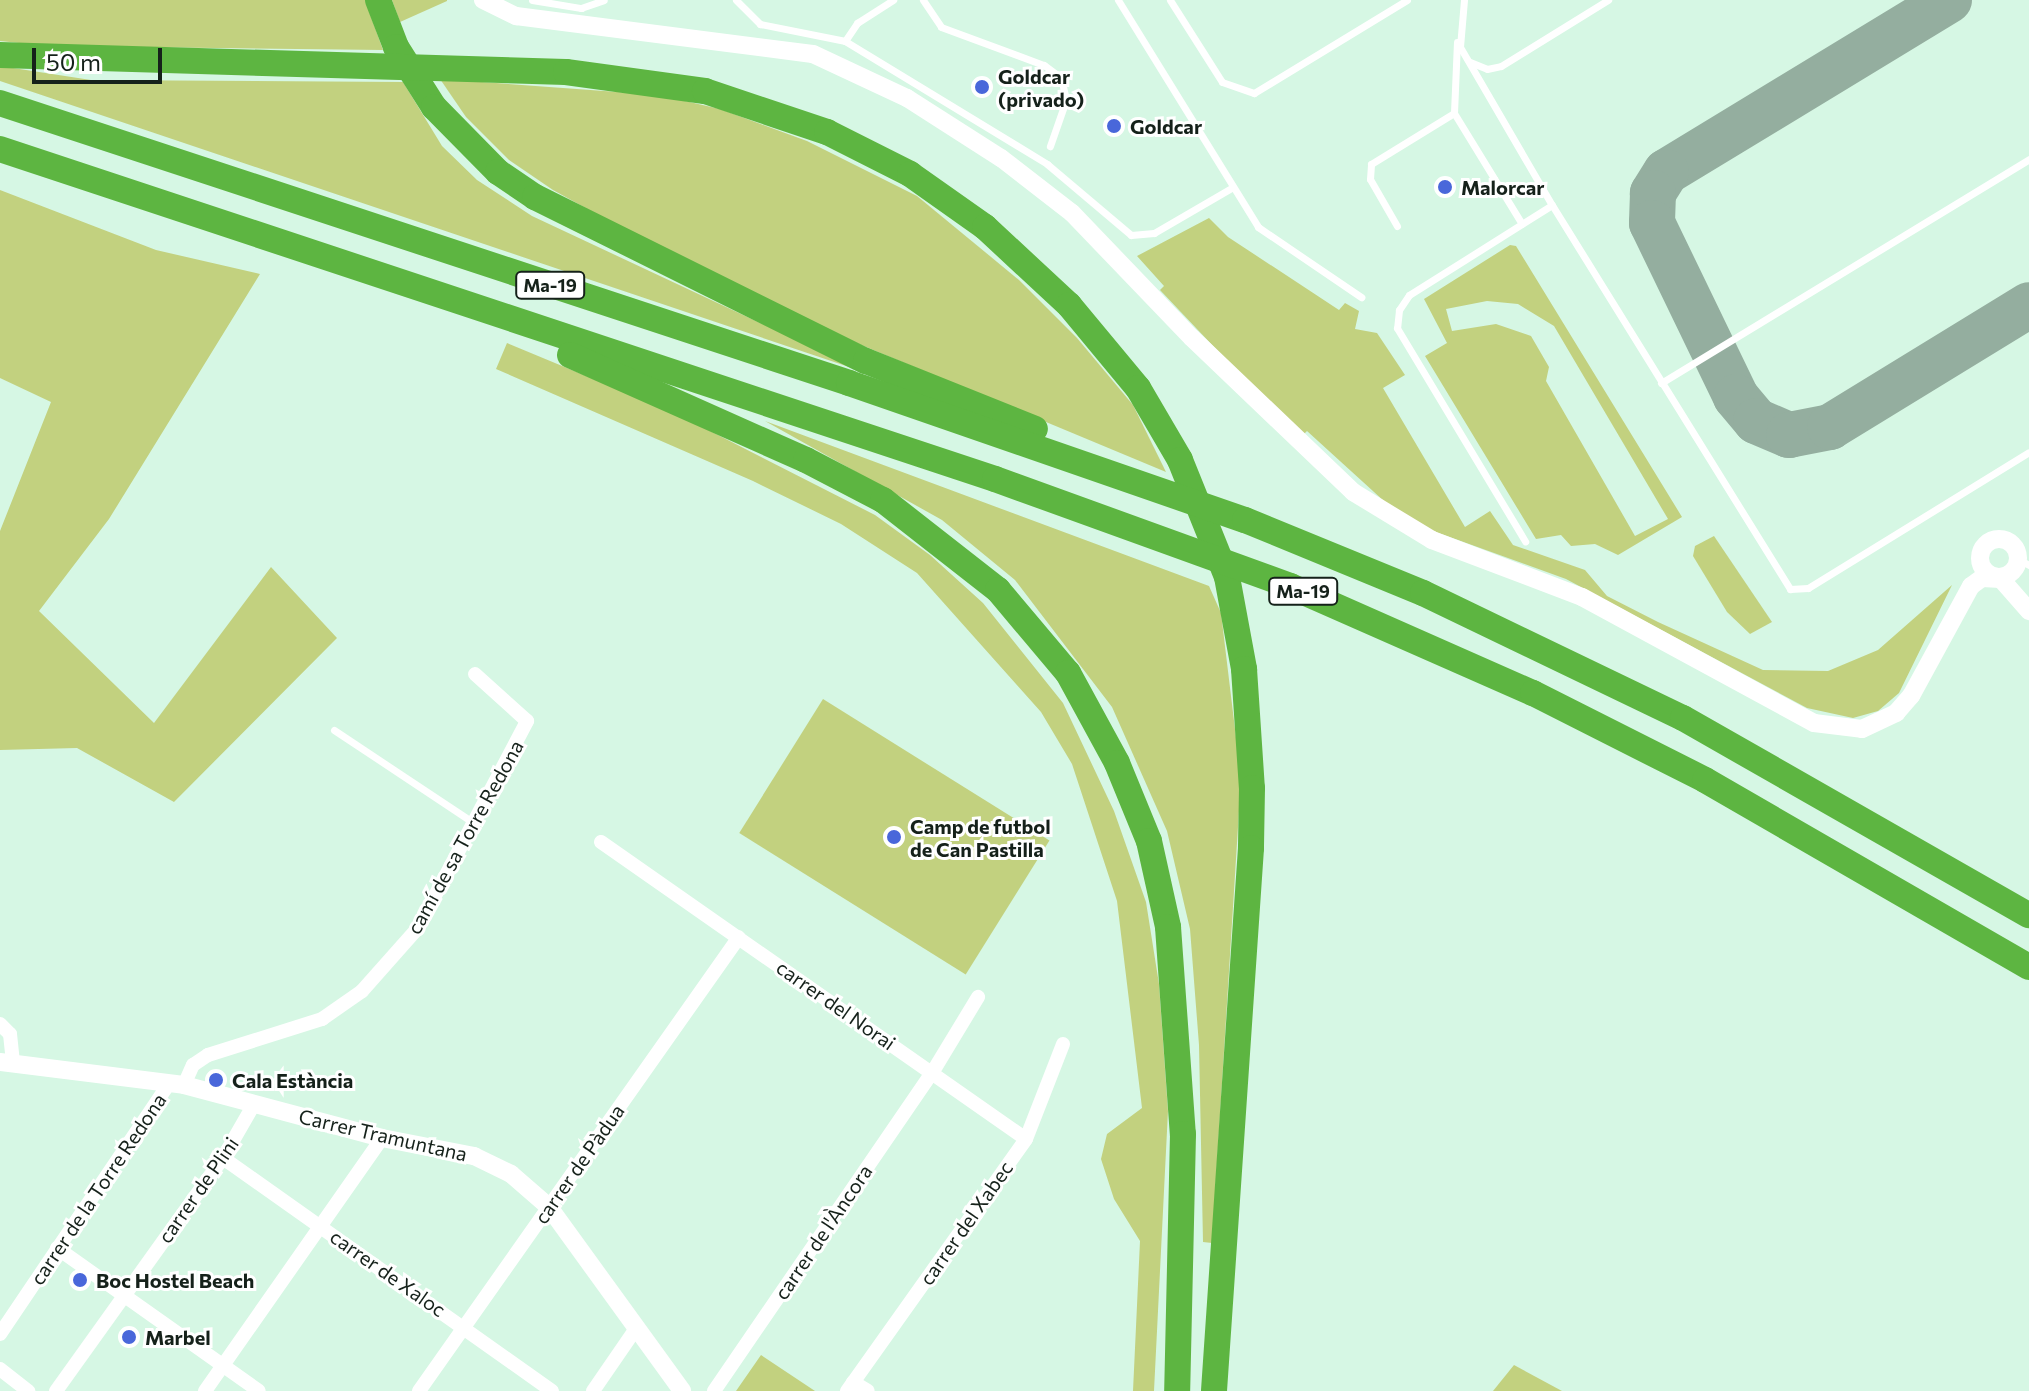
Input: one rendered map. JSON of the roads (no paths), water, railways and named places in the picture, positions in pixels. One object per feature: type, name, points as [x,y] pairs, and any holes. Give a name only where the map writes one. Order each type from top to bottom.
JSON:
[{"type":"highway","points":[[378,0],[387,25],[434,107],[498,172],[547,204],[866,361],[1038,430],[1100,468]]},
{"type":"highway","points":[[0,55],[609,75],[667,83],[781,114],[910,174],[985,227],[1032,267],[1107,348],[1164,430],[1215,540],[1235,610],[1250,726],[1252,818],[1214,1391]]},
{"type":"highway","name":"Ma-19","points":[[0,103],[1100,468],[1334,555],[1554,654],[1790,775],[2029,915]]},
{"type":"highway","name":"Ma-19","points":[[0,149],[1051,498],[1338,605],[1533,693],[1705,780],[2029,967]]},
{"type":"highway","points":[[529,326],[548,346],[806,460],[883,500],[998,590],[1068,673],[1117,763],[1149,841],[1168,927],[1183,1134],[1177,1391]]},
{"type":"street","points":[[483,0],[527,18],[813,54],[893,91],[1001,158],[1072,213],[1224,370],[1363,499],[1452,549],[1582,597],[1823,727],[1862,729],[1896,713],[1911,696],[1971,586],[1995,576],[2008,575],[2021,563]]},
{"type":"street","points":[[2029,602],[2018,583],[2021,563],[2009,542],[1990,541],[1982,550],[1981,563],[2029,611]]},
{"type":"street","name":"camí de sa Torre Redona","points":[[176,1084],[193,1065],[208,1055],[322,1019],[362,991],[418,928],[527,721],[475,674]]},
{"type":"street","name":"carrer del Norai","points":[[601,842],[932,1073]]},
{"type":"street","name":"carrer de Pàdua","points":[[419,1391],[739,937]]},
{"type":"street","name":"carrer de l'Àncora","points":[[714,1391],[932,1073],[978,997]]},
{"type":"street","points":[[0,1024],[10,1034],[7,1063]]},
{"type":"street","name":"carrer del Xabec","points":[[850,1386],[1026,1139],[1063,1044]]},
{"type":"street","name":"Carrer Tramuntana","points":[[7,1063],[176,1084],[382,1138],[474,1156],[511,1174],[549,1207],[682,1391]]},
{"type":"street","points":[[932,1073],[1026,1139]]},
{"type":"street","name":"carrer de la Torre Redona","points":[[0,1334],[57,1248],[176,1084]]},
{"type":"street","name":"carrer de Plini","points":[[56,1391],[223,1158],[254,1104]]},
{"type":"street","points":[[205,1391],[382,1138]]},
{"type":"street","name":"carrer de Xaloc","points":[[223,1158],[552,1391]]},
{"type":"street","points":[[57,1248],[259,1391]]},
{"type":"street","points":[[593,1391],[637,1327]]},
{"type":"street","points":[[0,1369],[28,1391]]},
{"type":"street","points":[[850,1386],[868,1391]]},
{"type":"lane","points":[[532,0],[581,8],[604,0]]},
{"type":"lane","points":[[736,0],[765,26],[845,41],[1036,157],[1125,233],[1154,233],[1233,187]]},
{"type":"lane","points":[[845,41],[857,23],[893,0]]},
{"type":"lane","points":[[923,0],[941,27],[1058,74],[1066,100],[1050,146]]},
{"type":"lane","points":[[1118,0],[1233,187],[1270,239],[1361,297]]},
{"type":"lane","points":[[1170,0],[1222,82],[1254,93],[1407,0]]},
{"type":"lane","points":[[1468,60],[1487,69],[1501,66],[1608,0]]},
{"type":"lane","points":[[1464,1],[1458,29],[1454,113],[1522,224]]},
{"type":"lane","points":[[1458,29],[1468,60],[1552,205],[1781,581],[1796,590],[1808,588],[2029,452]]},
{"type":"lane","points":[[1397,226],[1370,179],[1371,164],[1454,113]]},
{"type":"lane","points":[[1661,383],[2029,159]]},
{"type":"lane","points":[[1525,541],[1401,342],[1397,321],[1401,305],[1417,289],[1552,205]]},
{"type":"lane","points":[[334,730],[474,823]]},
{"type":"place","name":"Goldcar (privado)","points":[[982,87]]},
{"type":"place","name":"Goldcar","points":[[1114,126]]},
{"type":"place","name":"Malorcar","points":[[1445,187]]},
{"type":"place","name":"Camp de futbol de Can Pastilla","points":[[894,837]]},
{"type":"place","name":"Cala Estància","points":[[216,1080]]},
{"type":"place","name":"Boc Hostel Beach","points":[[80,1280]]},
{"type":"place","name":"Marbel","points":[[129,1337]]}]
